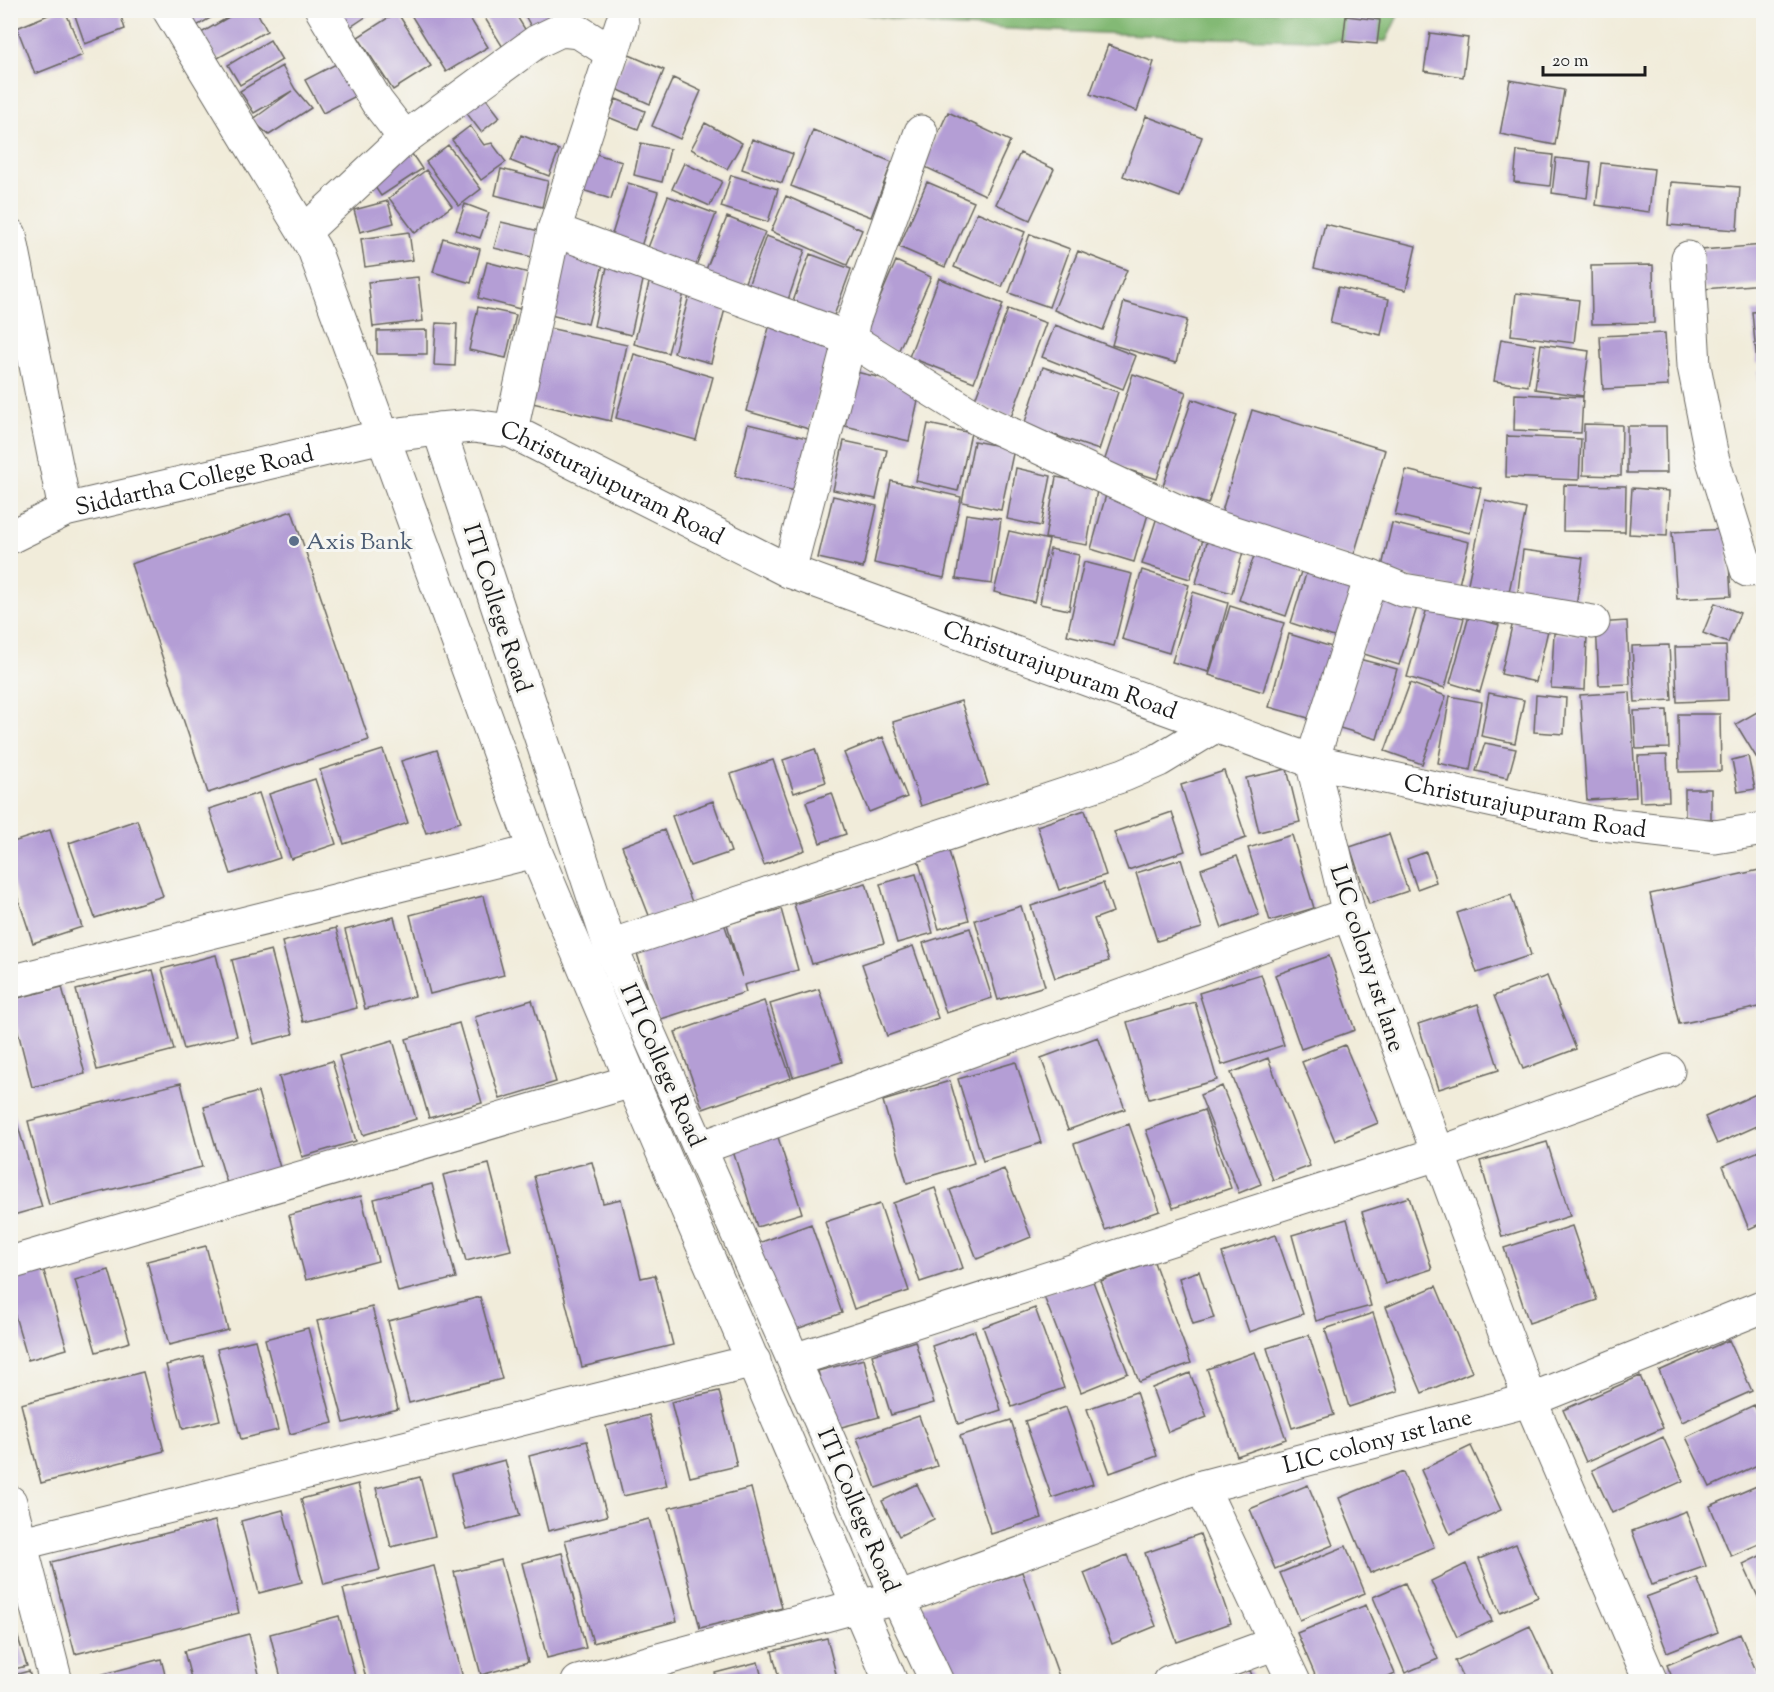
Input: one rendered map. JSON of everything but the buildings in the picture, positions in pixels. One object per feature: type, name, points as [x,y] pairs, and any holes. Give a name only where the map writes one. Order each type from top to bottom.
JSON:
[{"type":"street","name":"ITI College Road","points":[[169,10],[314,249],[535,851],[891,1682]]},
{"type":"street","points":[[322,10],[377,102],[405,138]]},
{"type":"street","points":[[304,232],[405,138],[536,42],[561,30],[617,38],[554,230],[511,430]]},
{"type":"street","points":[[789,571],[853,322],[921,132]]},
{"type":"street","points":[[554,230],[850,339],[980,420],[1192,518],[1403,590],[1593,622]]},
{"type":"street","points":[[10,235],[65,510]]},
{"type":"street","points":[[1688,258],[1694,366],[1712,457],[1748,570],[1764,569]]},
{"type":"street","name":"Christurajupuram Road","points":[[382,436],[473,426],[511,430],[789,571],[1312,761],[1594,823],[1715,837],[1764,829]]},
{"type":"street","name":"ITI College Road","points":[[439,429],[610,946],[898,1599],[937,1682]]},
{"type":"street","name":"Siddartha College Road","points":[[10,537],[65,510],[382,436]]},
{"type":"street","points":[[1312,761],[1371,578]]},
{"type":"street","points":[[610,946],[1124,775],[1159,760],[1215,726]]},
{"type":"street","name":"LIC colony 1st lane","points":[[578,1682],[858,1606],[898,1599],[1202,1487],[1530,1400],[1348,914],[1312,761]]},
{"type":"street","points":[[10,982],[535,851]]},
{"type":"street","points":[[700,1148],[1348,914]]},
{"type":"street","points":[[794,1360],[1437,1154],[1668,1071]]},
{"type":"street","points":[[10,1263],[632,1081]]},
{"type":"street","points":[[1651,1682],[1530,1400],[1762,1310]]},
{"type":"street","points":[[16,1544],[754,1361]]},
{"type":"street","points":[[1202,1487],[1294,1682]]},
{"type":"street","points":[[10,1503],[16,1544],[56,1682]]},
{"type":"street","points":[[1169,1682],[1276,1643]]},
{"type":"green space","points":[[844,11],[1400,11],[1386,41],[1215,38],[941,26]]},
{"type":"place","name":"Axis Bank","points":[[294,541]]}]
